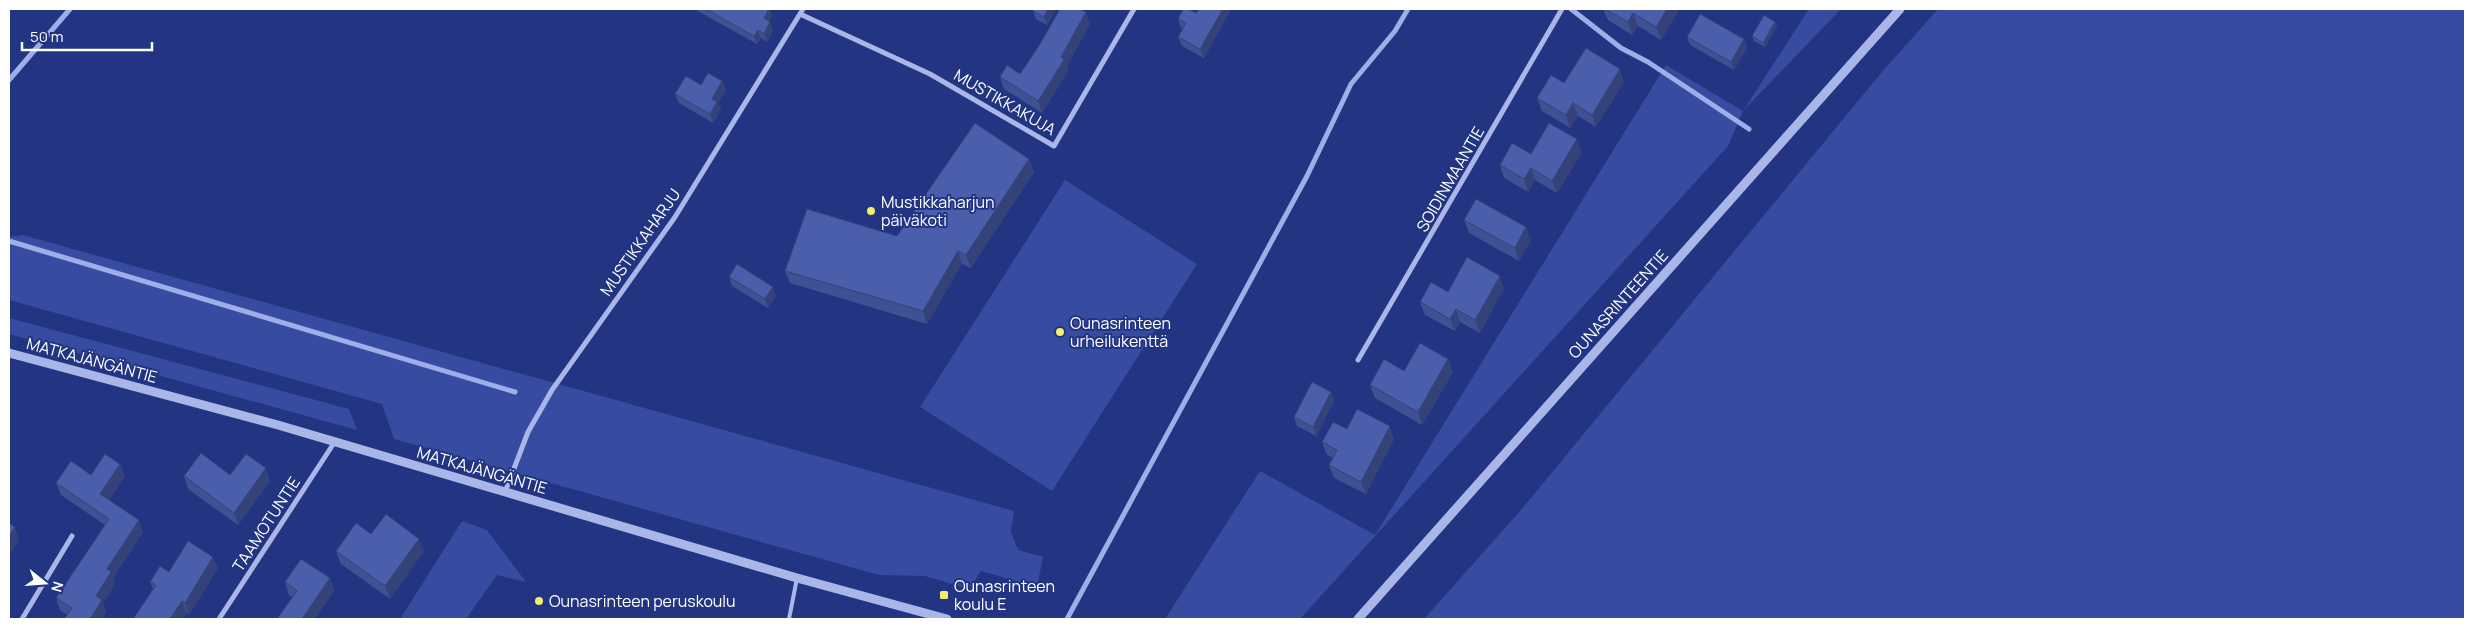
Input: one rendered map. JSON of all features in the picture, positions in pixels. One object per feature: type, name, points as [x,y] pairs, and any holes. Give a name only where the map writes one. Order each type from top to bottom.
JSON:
[{"type":"street","name":"MUSTIKKAKUJA","points":[[801,11],[930,74],[1054,146],[1134,9]]},
{"type":"street","name":"SOIDINMAANTIE","points":[[1358,360],[1561,9]]},
{"type":"street","name":"OUNASRINTEENTIE","points":[[1358,619],[1900,9]]},
{"type":"street","name":"MUSTIKKAHARJU","points":[[505,493],[528,432],[552,390],[675,217],[801,11]]},
{"type":"street","name":"MATKAJÄNGÄNTIE","points":[[9,353],[278,425],[797,578],[947,619]]},
{"type":"street","name":"TAAMOTUNTIE","points":[[219,619],[334,443]]},
{"type":"street","points":[[22,619],[72,536]]},
{"type":"lane","points":[[789,619],[797,578]]},
{"type":"shaded area","points":[[1809,9],[1841,9],[1743,111]]},
{"type":"shaded area","points":[[1938,9],[2465,9],[2465,619],[1424,619],[1520,511],[1882,72]]},
{"type":"shaded area","points":[[1666,65],[1743,111],[1728,146],[1300,619],[1165,619],[1260,471],[1375,535]]},
{"type":"shaded area","name":"Ounasrinteen urheilukenttä","points":[[1065,180],[1197,264],[1052,491],[920,407]]},
{"type":"shaded area","points":[[23,235],[1014,511],[1011,532],[1018,550],[1043,557],[1037,587],[981,571],[969,589],[925,576],[879,575],[394,439],[382,404],[9,300],[9,237]]},
{"type":"shaded area","points":[[9,318],[349,409],[357,430],[9,334]]},
{"type":"shaded area","points":[[462,521],[487,530],[526,582],[497,575],[466,619],[400,619]]},
{"type":"building","points":[[706,9],[769,9],[764,18],[770,22],[764,34],[758,30],[754,36]]},
{"type":"building","points":[[1034,9],[1048,9],[1044,17],[1033,11]]},
{"type":"building","points":[[1060,9],[1080,9],[1086,12],[1061,57],[1064,60],[1038,101],[1000,77],[1007,65],[1020,74]]},
{"type":"building","points":[[1183,9],[1196,13],[1199,9],[1223,9],[1200,49],[1178,37],[1186,23],[1178,19]]},
{"type":"building","points":[[1605,9],[1667,9],[1656,27],[1633,13],[1628,22]]},
{"type":"building","points":[[1700,14],[1744,39],[1731,62],[1687,37]]},
{"type":"building","points":[[1764,15],[1775,22],[1763,43],[1752,36]]},
{"type":"building","points":[[1586,48],[1620,69],[1592,115],[1573,103],[1566,115],[1537,98],[1551,75],[1564,83]]},
{"type":"building","points":[[708,73],[722,81],[712,99],[717,102],[710,114],[675,94],[686,76],[701,85]]},
{"type":"building","points":[[975,123],[1029,159],[966,255],[958,251],[923,311],[785,271],[807,209],[897,236]]},
{"type":"building","points":[[1549,123],[1577,139],[1552,181],[1531,168],[1524,179],[1500,165],[1512,143],[1531,154]]},
{"type":"building","points":[[1476,199],[1526,227],[1515,248],[1464,220]]},
{"type":"building","points":[[1467,257],[1500,276],[1475,320],[1456,309],[1450,319],[1420,302],[1431,282],[1448,292]]},
{"type":"building","points":[[737,264],[773,287],[765,299],[729,277]]},
{"type":"building","points":[[1420,343],[1448,359],[1418,412],[1370,385],[1384,359],[1404,371]]},
{"type":"building","points":[[1312,382],[1331,392],[1313,427],[1294,417]]},
{"type":"building","points":[[1357,409],[1390,426],[1361,482],[1329,465],[1337,450],[1322,442],[1333,422],[1347,429]]},
{"type":"building","points":[[201,453],[230,475],[246,454],[266,468],[234,513],[184,476]]},
{"type":"building","points":[[105,454],[120,464],[100,494],[139,520],[107,569],[111,572],[96,596],[102,600],[90,619],[64,619],[72,608],[56,598],[109,519],[56,483],[71,461],[91,475]]},
{"type":"building","points":[[386,514],[419,539],[385,586],[336,551],[356,523],[371,534]]},
{"type":"building","points":[[9,523],[15,527],[9,536]]},
{"type":"building","points":[[188,541],[213,557],[185,603],[182,601],[170,619],[133,619],[156,585],[150,582],[160,566],[169,572]]},
{"type":"building","points":[[301,559],[330,578],[302,619],[277,619],[297,591],[285,582]]},
{"type":"waterway","points":[[9,80],[70,9]]},
{"type":"waterway","points":[[1067,619],[1307,176],[1351,84],[1395,31],[1408,9]]},
{"type":"waterway","points":[[1571,9],[1621,48],[1648,62],[1749,129]]},
{"type":"waterway","points":[[9,241],[515,392]]},
{"type":"place","name":"Mustikkaharjun päiväkoti","points":[[871,211]]},
{"type":"place","name":"Ounasrinteen urheilukenttä","points":[[1060,332]]},
{"type":"place","name":"Ounasrinteen koulu E","points":[[944,595]]},
{"type":"place","name":"Ounasrinteen peruskoulu","points":[[539,601]]}]
